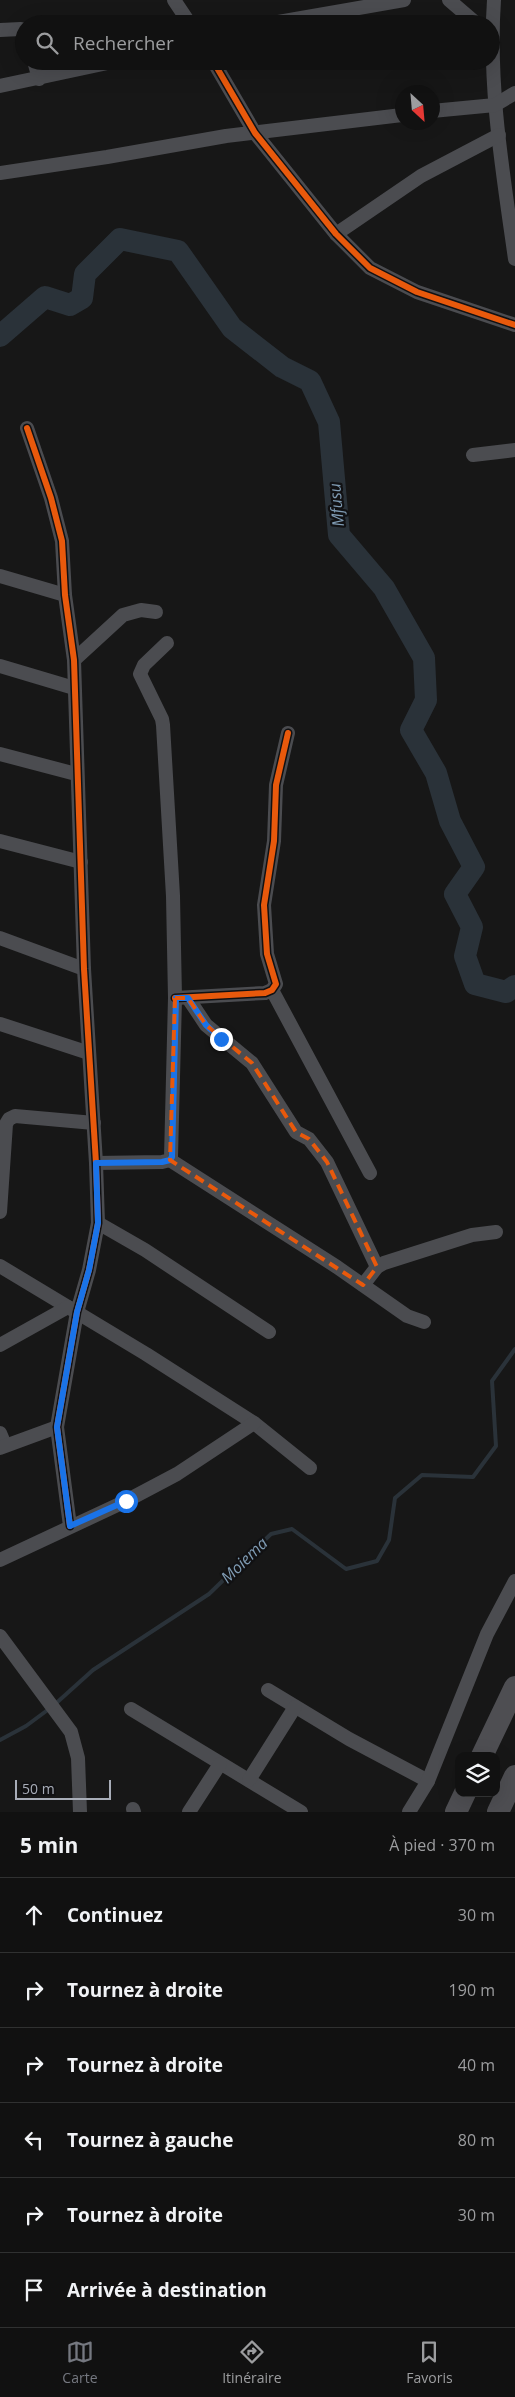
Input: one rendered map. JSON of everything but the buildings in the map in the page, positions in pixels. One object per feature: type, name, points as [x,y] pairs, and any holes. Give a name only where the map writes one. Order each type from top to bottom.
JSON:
[{"type":"highway","points":[[484,1752],[515,1686]]},
{"type":"highway","points":[[498,1812],[515,1776]]},
{"type":"highway","points":[[456,1812],[463,1797]]},
{"type":"street","points":[[174,0],[184,15]]},
{"type":"street","points":[[318,15],[404,0]]},
{"type":"street","points":[[449,0],[466,15]]},
{"type":"street","points":[[493,15],[494,0]]},
{"type":"street","points":[[0,30],[15,29]]},
{"type":"street","points":[[36,70],[38,79]]},
{"type":"street","points":[[0,86],[77,70]]},
{"type":"street","points":[[218,70],[255,133],[336,234],[370,268],[417,292],[515,325]]},
{"type":"street","points":[[493,70],[495,105],[515,259]]},
{"type":"street","points":[[440,110],[495,105],[515,93]]},
{"type":"street","points":[[0,173],[107,158],[226,136],[395,116]]},
{"type":"street","points":[[336,234],[421,176],[499,134]]},
{"type":"street","points":[[27,428],[51,498],[62,541],[65,594],[74,660],[76,774],[84,969],[96,1163],[98,1223],[89,1270],[72,1309],[57,1427],[70,1526]]},
{"type":"street","points":[[473,455],[515,450]]},
{"type":"street","points":[[0,576],[65,594]]},
{"type":"street","points":[[74,660],[123,615],[140,610],[156,612]]},
{"type":"street","points":[[167,642],[144,665],[140,674],[162,719],[163,725],[173,896],[182,998],[170,1160]]},
{"type":"street","points":[[0,666],[74,688]]},
{"type":"street","points":[[182,998],[265,993],[272,990],[276,984],[267,954],[264,905],[274,841],[276,785],[288,733]]},
{"type":"street","points":[[0,754],[76,774]]},
{"type":"street","points":[[0,841],[81,862]]},
{"type":"street","points":[[0,938],[84,969]]},
{"type":"street","points":[[272,990],[370,1172]]},
{"type":"street","points":[[182,998],[206,1025],[252,1063],[296,1132],[309,1139],[327,1162],[377,1267]]},
{"type":"street","points":[[0,1024],[89,1053]]},
{"type":"street","points":[[0,1212],[6,1124],[9,1119],[15,1116],[94,1123]]},
{"type":"street","points":[[96,1163],[162,1162],[170,1160],[363,1285],[407,1316],[424,1322]]},
{"type":"street","points":[[98,1223],[146,1250],[268,1332]]},
{"type":"street","points":[[363,1285],[377,1267],[472,1235],[496,1232]]},
{"type":"street","points":[[0,1266],[254,1423],[310,1468]]},
{"type":"street","points":[[0,1345],[72,1309]]},
{"type":"street","points":[[0,1560],[126,1501],[177,1474],[254,1423]]},
{"type":"street","points":[[2,1442],[57,1427]]},
{"type":"street","points":[[409,1812],[428,1781],[487,1634],[515,1581]]},
{"type":"street","points":[[0,1636],[71,1732],[78,1758],[80,1812]]},
{"type":"street","points":[[268,1690],[428,1781]]},
{"type":"street","points":[[249,1780],[295,1707]]},
{"type":"street","points":[[131,1709],[301,1812]]},
{"type":"street","points":[[189,1812],[220,1764]]},
{"type":"highlighted area","points":[[175,998],[188,998],[206,1025],[252,1063],[296,1132],[309,1139],[327,1162],[377,1267],[363,1285],[170,1160]]},
{"type":"waterway","name":"Mfusu","points":[[0,336],[45,297],[70,305],[82,298],[85,274],[120,239],[178,251],[232,328],[282,367],[310,381],[329,422],[339,535],[384,588],[424,658],[426,700],[411,730],[436,773],[450,821],[474,867],[455,894],[472,927],[465,956],[475,984],[506,992],[515,986]]},
{"type":"waterway","name":"Moiema","points":[[0,1740],[26,1726],[53,1706],[93,1670],[209,1594],[271,1534],[292,1529],[346,1569],[377,1561],[389,1540],[395,1498],[422,1475],[473,1477],[496,1446],[492,1381],[515,1349]]},
{"type":"cycle path","points":[[218,70],[255,133],[336,234],[370,268],[417,292],[515,325]]},
{"type":"cycle path","points":[[27,428],[51,498],[62,541],[65,595],[74,660],[84,969],[96,1163],[98,1223],[89,1270],[77,1312],[57,1427],[70,1526]]},
{"type":"cycle path","points":[[175,998],[265,993],[272,990],[276,984],[267,954],[264,905],[274,841],[276,785],[288,733]]},
{"type":"route","points":[[126,1501],[70,1526],[57,1427],[77,1312],[89,1270],[98,1223],[96,1163],[166,1162],[172,1157],[176,998],[188,998],[206,1025],[221,1039]]}]
